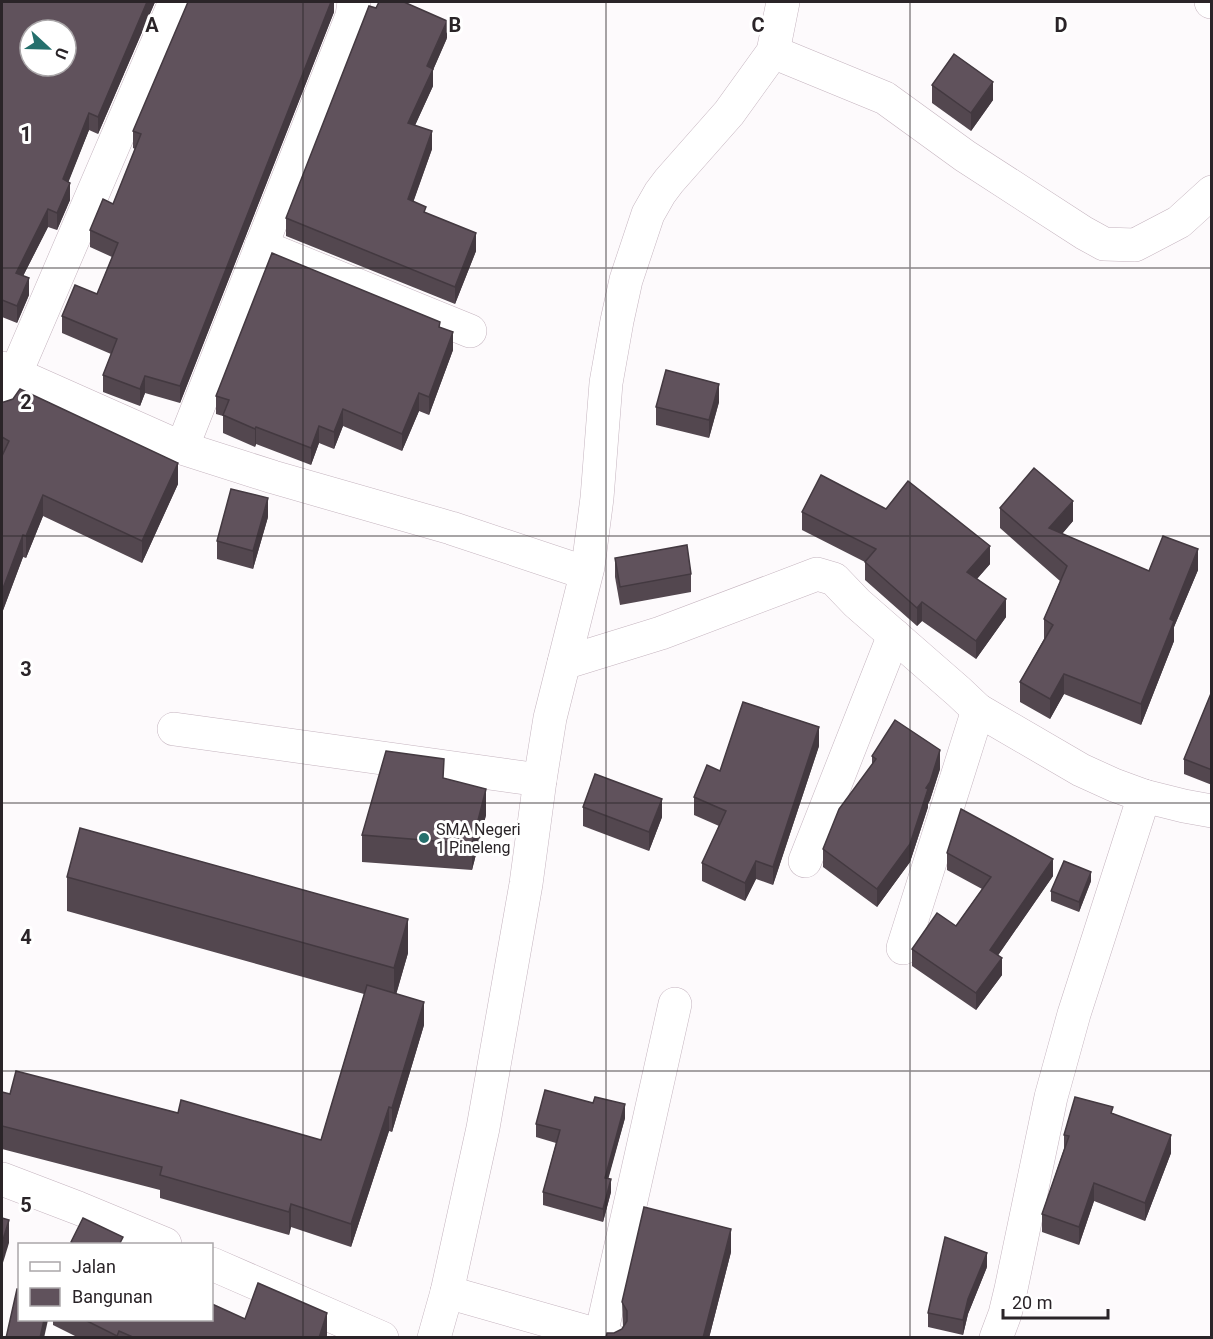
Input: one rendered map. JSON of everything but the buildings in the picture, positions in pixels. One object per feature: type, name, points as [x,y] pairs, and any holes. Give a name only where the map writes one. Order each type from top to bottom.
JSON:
[{"type":"street","points":[[2,405],[8,371],[175,2]]},
{"type":"street","points":[[182,448],[352,16],[354,2]]},
{"type":"street","points":[[434,1338],[447,1292],[487,1105],[526,884],[550,718],[586,573],[597,498],[606,383],[626,280],[648,214],[669,181],[729,113],[772,52],[783,2]]},
{"type":"street","points":[[772,52],[885,98],[965,156],[1104,244],[1135,245],[1179,222],[1212,192]]},
{"type":"street","points":[[261,246],[470,331]]},
{"type":"street","points":[[8,371],[182,448],[273,477],[451,528],[586,573]]},
{"type":"street","points":[[564,663],[661,633],[817,574],[834,579],[857,603],[978,710],[1081,770],[1114,785],[1144,796],[1212,811]]},
{"type":"street","points":[[805,861],[894,635]]},
{"type":"street","points":[[903,948],[978,710]]},
{"type":"street","points":[[174,729],[540,780]]},
{"type":"street","points":[[996,1338],[1011,1289],[1051,1097],[1062,1056],[1144,796]]},
{"type":"street","points":[[447,1292],[605,1336],[652,1101],[675,1004]]},
{"type":"street","points":[[2,1179],[160,1243]]},
{"type":"street","points":[[213,1264],[382,1338]]},
{"type":"place","name":"SMA Negeri 1 Pineleng","points":[[424,838]]}]
